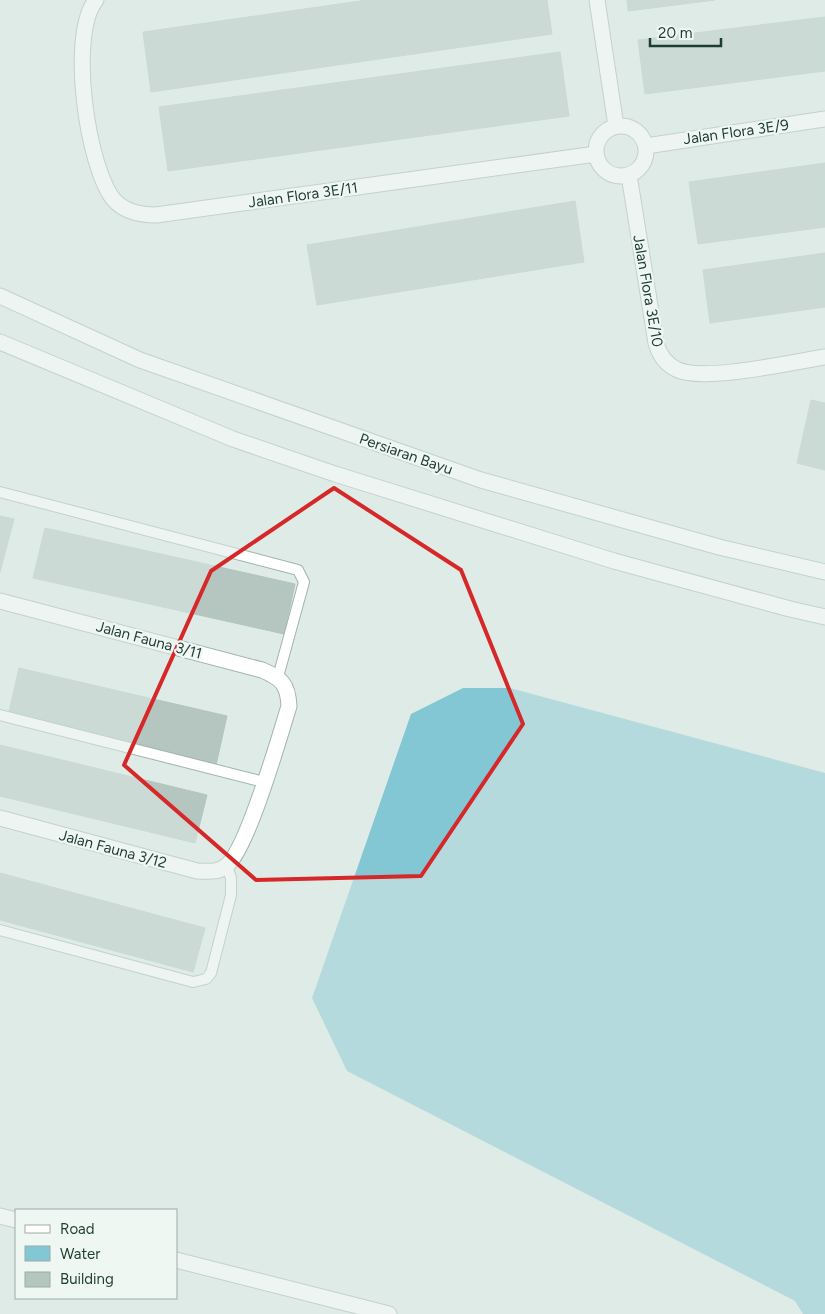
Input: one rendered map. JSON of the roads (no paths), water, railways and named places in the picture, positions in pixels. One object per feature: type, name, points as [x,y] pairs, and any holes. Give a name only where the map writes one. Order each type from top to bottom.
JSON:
[{"type":"street","name":"Jalan Flora 3E/11","points":[[96,0],[89,8],[84,31],[84,104],[98,163],[109,192],[115,201],[124,208],[146,215],[596,154]]},
{"type":"street","points":[[597,0],[616,126]]},
{"type":"street","name":"Jalan Flora 3E/9","points":[[646,146],[825,119]]},
{"type":"street","points":[[616,126],[624,126],[638,132],[646,146],[647,153],[641,167],[629,175],[612,174],[604,169],[596,154],[599,140],[603,133],[616,126]]},
{"type":"street","name":"Jalan Flora 3E/10","points":[[629,175],[656,343],[660,355],[667,363],[677,370],[689,373],[715,373],[825,357]]},
{"type":"street","name":"Persiaran Bayu","points":[[0,296],[140,360],[481,480],[719,547],[825,572]]},
{"type":"street","points":[[0,342],[233,439],[336,474],[614,561],[825,617]]},
{"type":"street","name":"Jalan Fauna 3/11","points":[[0,601],[262,670],[278,677]]},
{"type":"street","points":[[227,866],[243,842],[289,706],[285,683],[278,677]]},
{"type":"street","name":"Jalan Fauna 3/12","points":[[0,818],[197,871],[215,871],[227,866]]},
{"type":"street","points":[[0,1216],[15,1220]]},
{"type":"street","points":[[178,1261],[389,1314]]},
{"type":"lane","points":[[0,492],[298,570],[304,582],[278,677]]},
{"type":"lane","points":[[0,714],[264,782]]},
{"type":"lane","points":[[0,930],[193,982],[200,981],[211,973],[231,895],[231,878],[227,866]]},
{"type":"water","points":[[463,688],[510,688],[825,773],[825,1314],[803,1314],[795,1301],[347,1071],[312,998],[411,714]]}]
